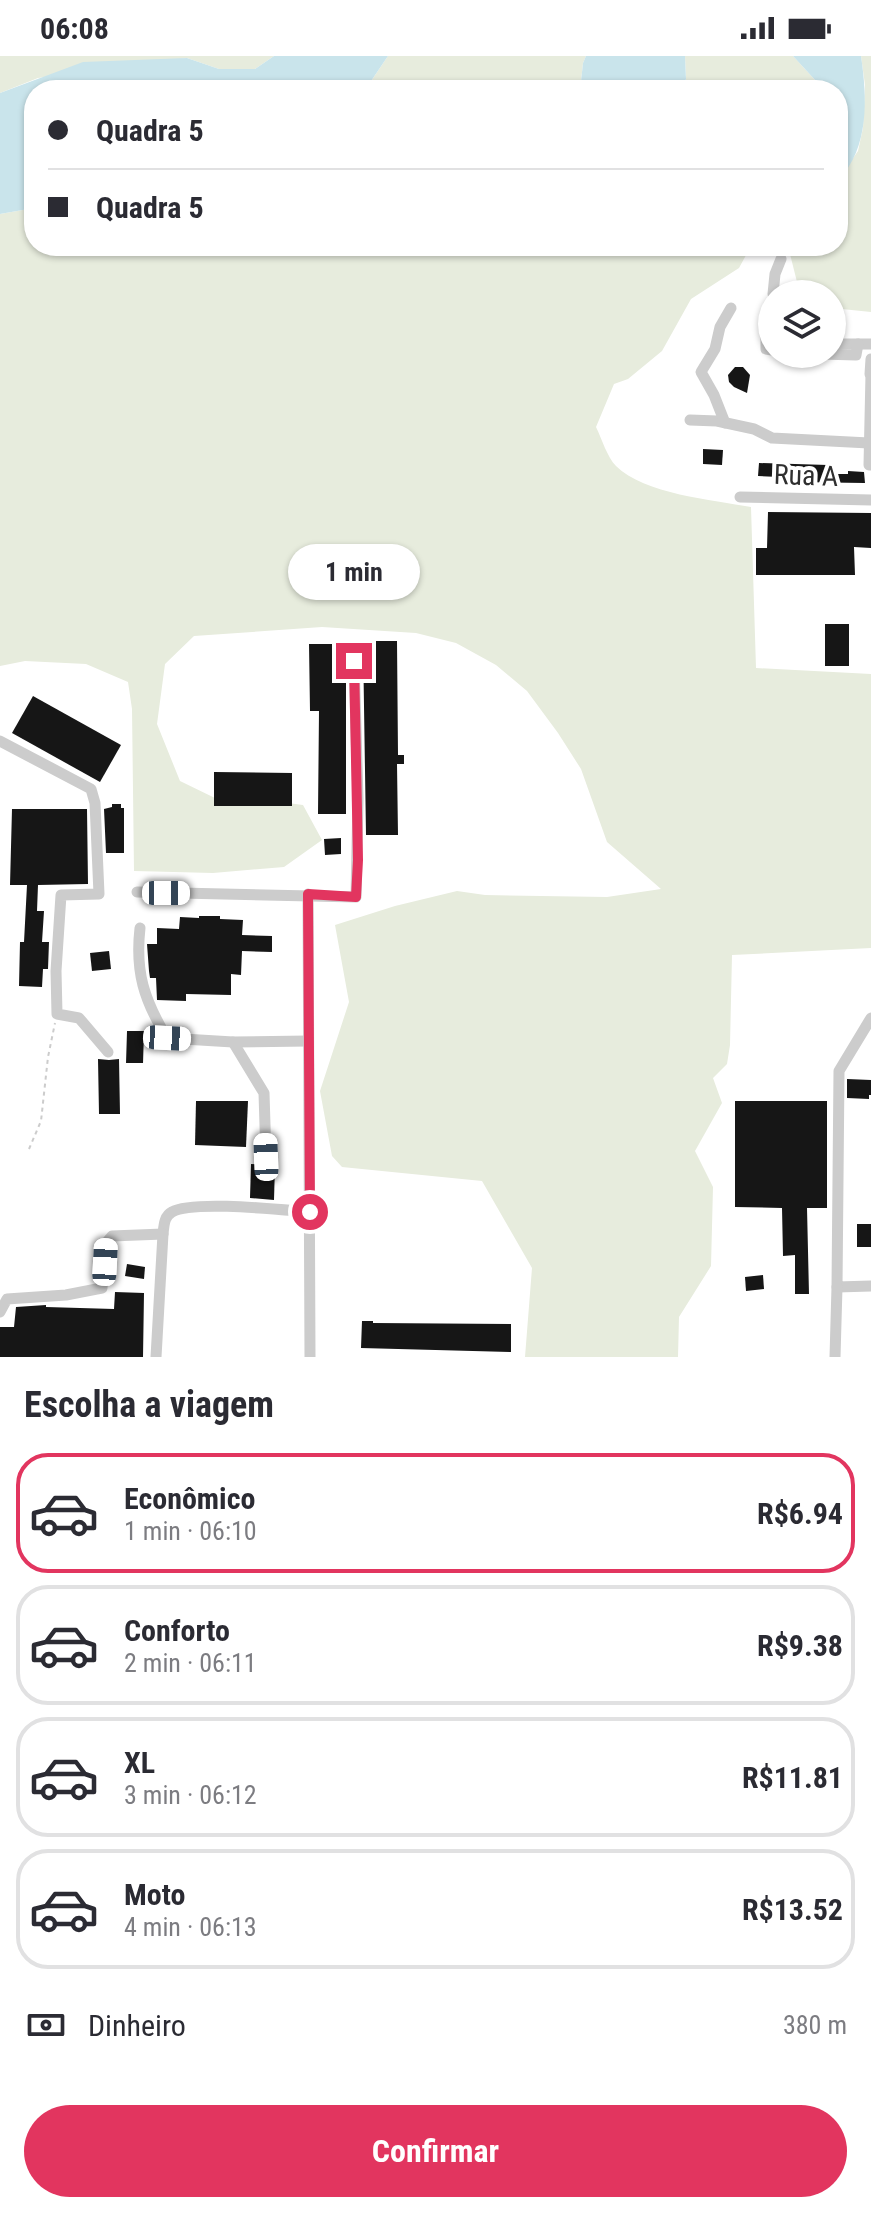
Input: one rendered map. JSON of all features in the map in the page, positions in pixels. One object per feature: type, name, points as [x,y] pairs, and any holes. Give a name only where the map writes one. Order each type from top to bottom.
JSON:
[{"type":"street","points":[[774,280],[781,259]]},
{"type":"street","points":[[725,423],[701,372],[715,349],[720,327],[731,308]]},
{"type":"street","points":[[846,355],[856,355],[865,344]]},
{"type":"street","points":[[871,359],[871,465]]},
{"type":"street","points":[[690,420],[754,429],[772,438],[869,443]]},
{"type":"street","name":"Rua A","points":[[740,497],[871,500]]},
{"type":"street","points":[[137,892],[356,897],[354,661]]},
{"type":"street","points":[[0,741],[91,789],[95,803],[99,894],[61,895],[56,971],[57,1014],[79,1018],[108,1052]]},
{"type":"street","points":[[308,894],[310,1357]]},
{"type":"street","points":[[140,928],[141,983],[151,1012],[167,1038],[233,1042],[308,1041]]},
{"type":"street","points":[[835,1357],[839,1071],[871,1018]]},
{"type":"street","points":[[233,1042],[264,1093],[266,1157]]},
{"type":"street","points":[[156,1357],[165,1218],[173,1211],[202,1207],[310,1212]]},
{"type":"street","points":[[0,1312],[7,1299],[66,1295],[102,1288],[106,1243],[112,1236],[163,1234]]},
{"type":"street","points":[[837,1287],[871,1286]]},
{"type":"path","points":[[29,1149],[41,1121],[48,1057],[57,1014]]},
{"type":"shaded area","points":[[0,56],[274,56],[255,69],[219,69],[187,58],[24,80],[24,84],[0,93]]},
{"type":"shaded area","points":[[388,56],[586,56],[581,80],[372,80]]},
{"type":"shaded area","points":[[685,56],[793,56],[815,80],[686,80]]},
{"type":"shaded area","points":[[861,56],[871,56],[871,312],[846,309],[846,280],[796,280],[790,256],[848,256],[848,166],[858,151],[863,128],[865,85]]},
{"type":"shaded area","points":[[24,210],[24,256],[746,256],[739,268],[691,299],[662,351],[628,379],[614,384],[596,427],[607,453],[628,476],[680,494],[751,507],[756,668],[871,674],[871,948],[732,955],[730,1045],[727,1064],[713,1078],[722,1103],[695,1151],[713,1187],[711,1266],[679,1317],[678,1357],[525,1357],[532,1268],[482,1181],[342,1167],[332,1156],[320,1091],[349,1002],[335,925],[457,891],[485,895],[607,897],[661,889],[607,842],[581,769],[527,691],[496,665],[456,643],[416,633],[322,627],[194,636],[165,664],[157,724],[180,781],[217,799],[251,798],[303,805],[322,840],[284,867],[213,873],[134,871],[132,709],[128,682],[86,664],[25,661],[0,666],[0,214]]},
{"type":"water","points":[[274,56],[388,56],[372,80],[35,80],[83,62],[187,58],[219,69],[255,69]]},
{"type":"water","points":[[586,56],[685,56],[686,79],[581,80]]},
{"type":"water","points":[[793,56],[861,56],[864,121],[856,153],[848,167],[848,80],[815,80]]},
{"type":"water","points":[[24,84],[24,210],[0,214],[0,93]]},
{"type":"building","points":[[735,367],[743,367],[750,375],[747,393],[729,382],[728,375]]},
{"type":"building","points":[[703,449],[723,450],[722,465],[703,464]]},
{"type":"building","points":[[759,463],[828,465],[828,474],[864,472],[865,483],[794,482],[794,485],[779,485],[779,477],[758,476]]},
{"type":"building","points":[[768,512],[871,513],[871,548],[854,547],[855,575],[756,575],[756,548],[767,548]]},
{"type":"building","points":[[825,624],[849,624],[849,666],[825,666]]},
{"type":"building","points":[[363,641],[397,641],[398,755],[404,755],[404,764],[397,764],[398,835],[366,835]]},
{"type":"building","points":[[309,644],[346,644],[346,814],[318,814],[319,711],[310,711]]},
{"type":"building","points":[[33,696],[121,745],[100,782],[12,733]]},
{"type":"building","points":[[214,772],[292,773],[292,806],[214,806]]},
{"type":"building","points":[[112,804],[121,804],[124,808],[124,853],[106,853],[104,809],[112,807]]},
{"type":"building","points":[[12,809],[87,809],[88,884],[38,885],[37,911],[44,911],[42,942],[49,942],[48,969],[43,969],[42,987],[19,986],[20,942],[24,942],[27,885],[10,885]]},
{"type":"building","points":[[341,838],[341,854],[325,855],[324,839]]},
{"type":"building","points":[[180,917],[243,920],[242,935],[272,936],[272,952],[242,951],[241,975],[231,974],[231,995],[186,994],[186,1001],[157,1000],[156,978],[150,978],[147,944],[157,944],[157,928],[179,929]]},
{"type":"building","points":[[109,951],[111,969],[92,971],[90,953]]},
{"type":"building","points":[[127,1031],[144,1031],[143,1063],[126,1063]]},
{"type":"building","points":[[98,1059],[119,1059],[120,1114],[99,1114]]},
{"type":"building","points":[[847,1079],[871,1080],[869,1099],[847,1098]]},
{"type":"building","points":[[196,1101],[248,1101],[246,1147],[195,1145]]},
{"type":"building","points":[[735,1101],[827,1101],[827,1208],[807,1208],[809,1294],[795,1294],[795,1255],[783,1256],[782,1208],[735,1207]]},
{"type":"building","points":[[251,1164],[275,1165],[274,1200],[250,1198]]},
{"type":"building","points":[[857,1224],[871,1224],[871,1247],[857,1247]]},
{"type":"building","points":[[127,1264],[145,1267],[144,1279],[125,1276]]},
{"type":"building","points":[[763,1275],[764,1289],[746,1291],[745,1277]]},
{"type":"building","points":[[115,1292],[144,1293],[143,1357],[0,1357],[0,1327],[14,1327],[16,1307],[46,1305],[114,1309]]},
{"type":"building","points":[[362,1321],[511,1324],[511,1352],[361,1348]]},
{"type":"route","points":[[310,1212],[308,894],[356,897],[358,799],[354,661]]}]
